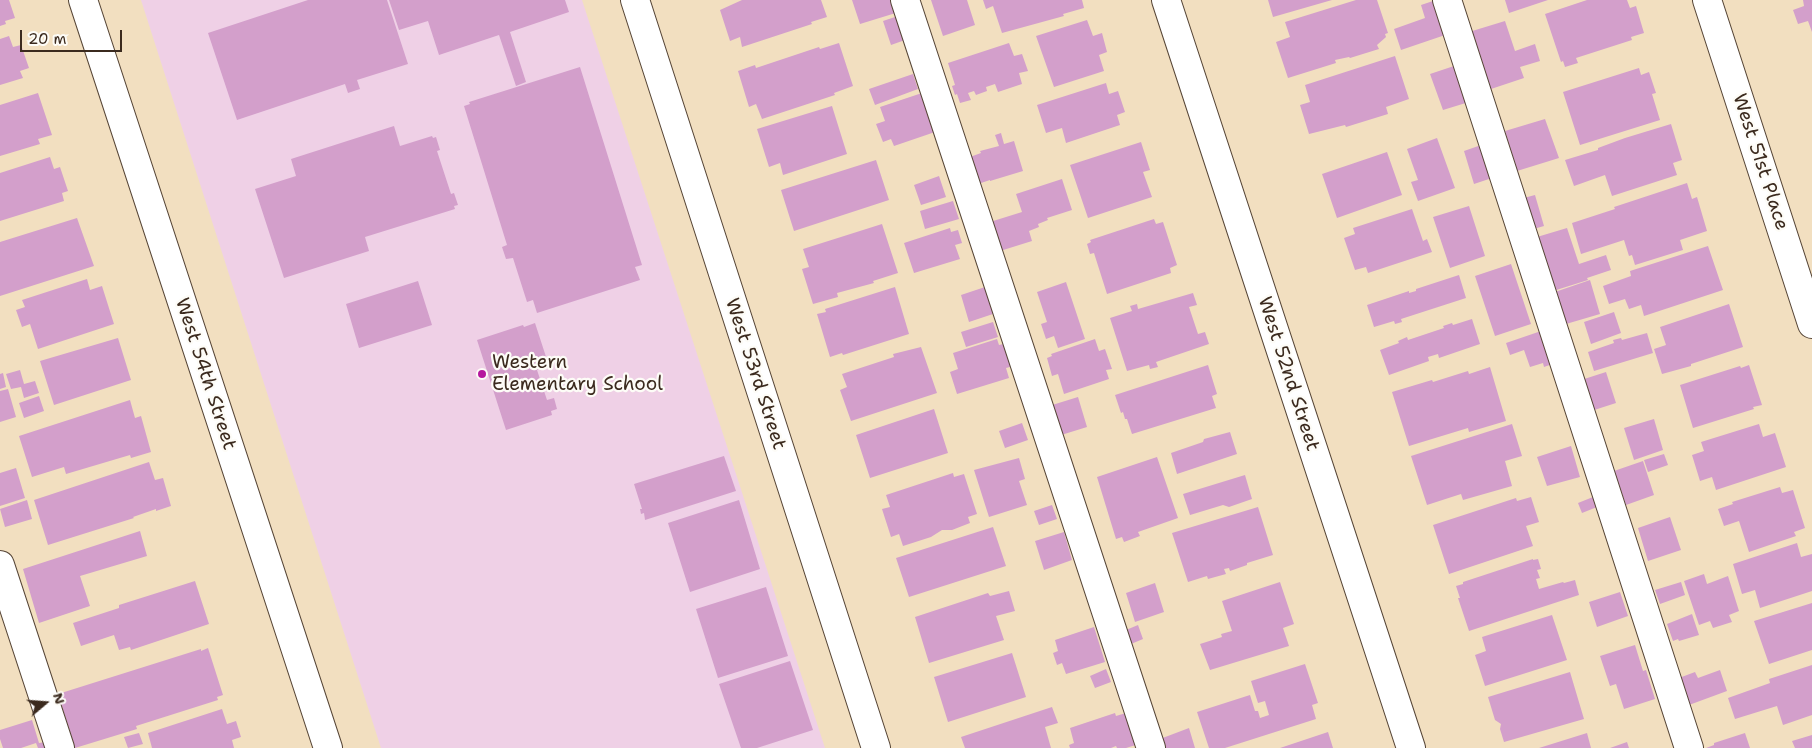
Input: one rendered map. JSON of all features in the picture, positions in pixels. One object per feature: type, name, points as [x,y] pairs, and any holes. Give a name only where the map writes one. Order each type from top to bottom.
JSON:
[{"type":"street","name":"West 54th Street","points":[[83,0],[328,748]]},
{"type":"street","name":"West 53rd Street","points":[[635,0],[876,748]]},
{"type":"street","points":[[905,0],[1150,748]]},
{"type":"street","name":"West 52nd Street","points":[[1166,0],[1411,748]]},
{"type":"street","points":[[1447,0],[1688,748]]},
{"type":"street","name":"West 51st Place","points":[[1707,0],[1812,324]]},
{"type":"street","points":[[0,565],[60,748]]},
{"type":"shaded area","name":"Western Elementary School","points":[[141,0],[582,0],[825,748],[381,748]]},
{"type":"building","points":[[0,0],[9,0],[15,18],[5,21],[6,24],[0,26]]},
{"type":"building","points":[[308,0],[387,0],[408,64],[357,80],[360,89],[348,93],[345,84],[237,120],[208,33]]},
{"type":"building","points":[[389,0],[565,0],[569,12],[510,32],[526,82],[516,86],[499,35],[439,55],[428,21],[399,30]]},
{"type":"building","points":[[742,0],[821,0],[827,17],[811,22],[812,24],[742,47],[740,37],[730,41],[720,10]]},
{"type":"building","points":[[852,0],[896,0],[899,12],[860,24]]},
{"type":"building","points":[[931,0],[967,0],[975,25],[943,36]]},
{"type":"building","points":[[983,0],[1082,0],[1084,8],[1063,14],[1064,16],[1002,33],[993,6],[986,9]]},
{"type":"building","points":[[1268,0],[1332,0],[1273,17]]},
{"type":"building","points":[[1356,0],[1377,0],[1388,33],[1385,34],[1386,37],[1377,45],[1379,49],[1350,58],[1335,60],[1336,63],[1288,78],[1276,42],[1290,37],[1285,22]]},
{"type":"building","points":[[1436,0],[1451,33],[1401,50],[1394,29],[1425,18],[1421,5]]},
{"type":"building","points":[[1505,0],[1548,0],[1509,13]]},
{"type":"building","points":[[1587,0],[1627,0],[1630,8],[1636,6],[1644,33],[1631,37],[1632,40],[1576,58],[1578,63],[1565,67],[1563,61],[1561,62],[1545,14]]},
{"type":"building","points":[[1803,0],[1812,0],[1812,32],[1808,21],[1798,24],[1793,10],[1804,6]]},
{"type":"building","points":[[898,16],[905,40],[891,45],[883,21]]},
{"type":"building","points":[[1087,20],[1093,36],[1102,33],[1107,52],[1099,55],[1104,71],[1054,87],[1036,36]]},
{"type":"building","points":[[1505,21],[1515,51],[1535,44],[1540,61],[1520,67],[1524,78],[1488,90],[1469,32]]},
{"type":"building","points":[[9,36],[13,47],[21,45],[29,68],[20,71],[23,78],[0,85],[0,39]]},
{"type":"building","points":[[839,43],[853,86],[834,93],[835,95],[762,119],[756,104],[749,107],[738,71],[755,65],[756,68],[819,47],[820,49]]},
{"type":"building","points":[[1009,43],[1014,56],[1022,54],[1028,71],[1019,73],[1022,84],[998,92],[995,84],[986,87],[987,91],[976,95],[974,91],[968,93],[971,100],[960,103],[952,86],[955,85],[948,63]]},
{"type":"building","points":[[1395,56],[1409,99],[1386,107],[1388,114],[1346,127],[1345,125],[1309,134],[1300,105],[1310,102],[1305,85]]},
{"type":"building","points":[[1457,65],[1469,102],[1443,110],[1430,74]]},
{"type":"building","points":[[580,67],[642,265],[635,267],[640,280],[537,313],[533,300],[527,302],[513,258],[506,259],[502,247],[507,245],[464,106],[470,104],[469,102]]},
{"type":"building","points":[[1639,68],[1641,75],[1649,72],[1656,93],[1652,94],[1660,120],[1580,145],[1563,92]]},
{"type":"building","points":[[913,74],[918,89],[875,105],[869,89]]},
{"type":"building","points":[[1106,83],[1109,94],[1118,91],[1125,112],[1117,115],[1120,125],[1066,143],[1062,128],[1046,133],[1037,105]]},
{"type":"building","points":[[38,93],[52,135],[38,139],[40,144],[0,156],[0,105]]},
{"type":"building","points":[[922,93],[935,132],[894,146],[891,139],[883,142],[876,124],[885,121],[880,107]]},
{"type":"building","points":[[832,106],[847,154],[783,175],[780,163],[769,167],[757,129]]},
{"type":"building","points":[[1545,119],[1559,158],[1517,171],[1505,131]]},
{"type":"building","points":[[1671,124],[1682,160],[1673,163],[1677,175],[1612,196],[1605,175],[1574,186],[1565,160],[1598,150],[1598,148],[1625,138]]},
{"type":"building","points":[[394,126],[400,146],[432,136],[433,138],[436,137],[440,150],[437,151],[451,194],[454,193],[458,205],[454,206],[455,209],[365,237],[369,251],[284,278],[255,189],[296,176],[291,159]]},
{"type":"building","points":[[1001,133],[1004,144],[1014,141],[1023,171],[978,184],[970,157],[981,153],[980,151],[999,146],[995,135]]},
{"type":"building","points":[[1437,138],[1455,188],[1418,201],[1411,182],[1418,180],[1407,149]]},
{"type":"building","points":[[1141,142],[1150,170],[1143,172],[1152,197],[1088,218],[1070,165]]},
{"type":"building","points":[[1487,143],[1498,176],[1474,184],[1464,151]]},
{"type":"building","points":[[1387,152],[1402,195],[1337,218],[1322,174]]},
{"type":"building","points":[[50,157],[54,169],[60,167],[68,191],[62,193],[64,201],[0,221],[0,173]]},
{"type":"building","points":[[876,160],[889,200],[794,231],[781,190]]},
{"type":"building","points":[[939,176],[946,197],[921,205],[914,185]]},
{"type":"building","points":[[1062,179],[1072,210],[1047,218],[1048,220],[1038,224],[1039,227],[1029,231],[1032,241],[1000,251],[990,222],[1022,212],[1016,194]]},
{"type":"building","points":[[1687,183],[1692,199],[1697,197],[1707,231],[1680,240],[1683,250],[1635,265],[1632,255],[1629,256],[1624,240],[1581,254],[1572,223]]},
{"type":"building","points":[[1535,195],[1544,226],[1530,230],[1520,199]]},
{"type":"building","points":[[953,201],[959,219],[925,229],[920,211]]},
{"type":"building","points":[[1469,206],[1485,256],[1450,268],[1433,217]]},
{"type":"building","points":[[1412,209],[1423,241],[1427,239],[1432,252],[1368,273],[1366,267],[1355,270],[1344,238],[1355,234],[1353,228]]},
{"type":"building","points":[[77,218],[94,266],[0,296],[0,242]]},
{"type":"building","points":[[1154,219],[1156,224],[1163,222],[1177,265],[1170,268],[1171,273],[1107,294],[1094,253],[1090,254],[1087,244],[1091,242],[1090,240]]},
{"type":"building","points":[[882,224],[898,273],[873,281],[874,283],[837,293],[838,297],[813,304],[802,269],[809,267],[803,249]]},
{"type":"building","points":[[950,228],[951,232],[958,230],[962,243],[955,245],[960,259],[914,273],[904,243]]},
{"type":"building","points":[[1567,228],[1579,264],[1606,255],[1611,270],[1587,278],[1588,280],[1550,292],[1537,237]]},
{"type":"building","points":[[1708,246],[1723,290],[1644,316],[1641,305],[1629,309],[1625,299],[1609,304],[1603,286],[1631,276],[1630,271]]},
{"type":"building","points":[[1511,264],[1531,324],[1495,336],[1475,276]]},
{"type":"building","points":[[1459,275],[1466,298],[1401,319],[1402,322],[1395,324],[1394,321],[1374,327],[1367,305],[1409,291],[1409,293],[1416,291],[1416,289]]},
{"type":"building","points":[[87,279],[90,290],[102,286],[114,324],[38,349],[30,324],[22,327],[16,310],[25,307],[22,300]]},
{"type":"building","points":[[1590,280],[1600,314],[1566,324],[1555,292]]},
{"type":"building","points":[[418,281],[432,325],[359,348],[346,304]]},
{"type":"building","points":[[1066,282],[1085,339],[1058,348],[1054,336],[1046,339],[1041,324],[1047,322],[1037,292]]},
{"type":"building","points":[[895,287],[909,334],[843,355],[842,353],[830,357],[817,314],[826,312],[825,309]]},
{"type":"building","points":[[985,287],[993,314],[969,322],[961,295]]},
{"type":"building","points":[[1193,293],[1197,305],[1189,307],[1198,334],[1205,332],[1209,344],[1156,362],[1158,367],[1150,369],[1149,365],[1127,371],[1110,318],[1132,311],[1130,306],[1137,304],[1138,309]]},
{"type":"building","points":[[1729,304],[1743,347],[1691,364],[1691,366],[1662,374],[1654,349],[1666,345],[1660,327]]},
{"type":"building","points":[[1614,312],[1621,333],[1591,344],[1584,322]]},
{"type":"building","points":[[1472,319],[1480,344],[1439,358],[1438,354],[1428,357],[1429,361],[1389,375],[1380,350],[1399,343],[1398,341],[1407,337],[1408,340],[1444,328],[1443,326],[1452,323],[1453,325]]},
{"type":"building","points":[[993,322],[998,337],[966,347],[961,332]]},
{"type":"building","points":[[535,323],[549,366],[537,370],[547,400],[554,398],[557,409],[551,411],[552,415],[506,430],[477,340]]},
{"type":"building","points":[[1547,329],[1558,362],[1544,367],[1543,363],[1530,367],[1524,350],[1510,355],[1506,343]]},
{"type":"building","points":[[1647,333],[1653,353],[1594,371],[1588,352],[1614,343],[1613,340],[1621,338],[1622,340]]},
{"type":"building","points":[[118,338],[131,380],[54,405],[40,361]]},
{"type":"building","points":[[997,339],[999,345],[1008,343],[1014,366],[1006,368],[1009,378],[957,394],[950,372],[958,369],[953,353]]},
{"type":"building","points":[[1095,339],[1099,351],[1105,349],[1112,369],[1106,370],[1109,379],[1064,394],[1058,374],[1052,376],[1047,358],[1052,356],[1051,354]]},
{"type":"building","points":[[921,347],[937,393],[851,421],[840,390],[847,387],[842,374],[894,357],[893,354]]},
{"type":"building","points":[[1208,365],[1217,394],[1212,396],[1216,408],[1132,434],[1127,419],[1125,419],[1123,412],[1121,413],[1115,395]]},
{"type":"building","points":[[1749,365],[1762,405],[1693,428],[1680,385],[1740,366],[1741,368]]},
{"type":"building","points":[[1490,367],[1506,421],[1469,432],[1468,428],[1409,446],[1392,392],[1432,380],[1433,382],[1468,371],[1469,374]]},
{"type":"building","points":[[20,370],[24,384],[35,381],[39,393],[24,398],[21,387],[11,389],[6,374]]},
{"type":"building","points":[[1606,372],[1616,403],[1588,412],[1578,381]]},
{"type":"building","points":[[3,373],[6,387],[0,389],[0,374]]},
{"type":"building","points":[[8,389],[16,417],[0,422],[0,391]]},
{"type":"building","points":[[39,396],[44,411],[24,418],[19,403]]},
{"type":"building","points":[[1078,397],[1087,427],[1058,436],[1049,406]]},
{"type":"building","points":[[130,400],[135,418],[141,416],[151,452],[131,458],[130,455],[66,474],[64,467],[32,477],[19,436]]},
{"type":"building","points":[[934,409],[948,453],[870,478],[856,435]]},
{"type":"building","points":[[1654,419],[1663,450],[1634,460],[1624,428]]},
{"type":"building","points":[[1022,423],[1028,440],[1005,448],[999,431]]},
{"type":"building","points":[[1512,424],[1522,456],[1505,461],[1512,486],[1463,500],[1461,494],[1427,505],[1411,456]]},
{"type":"building","points":[[1759,424],[1763,437],[1775,433],[1786,467],[1716,490],[1712,477],[1700,481],[1692,455],[1704,451],[1701,442]]},
{"type":"building","points":[[1230,432],[1237,454],[1177,474],[1171,453],[1203,442],[1204,439]]},
{"type":"building","points":[[1571,446],[1580,477],[1547,486],[1537,457]]},
{"type":"building","points":[[1664,454],[1668,465],[1648,472],[1644,460]]},
{"type":"building","points":[[724,456],[736,491],[645,520],[644,513],[641,514],[640,509],[642,509],[634,484]]},
{"type":"building","points":[[1157,457],[1178,518],[1138,532],[1140,536],[1124,542],[1122,537],[1116,539],[1097,477]]},
{"type":"building","points":[[1019,458],[1025,479],[1019,481],[1027,505],[989,517],[974,470]]},
{"type":"building","points":[[1643,461],[1654,495],[1626,505],[1614,471]]},
{"type":"building","points":[[149,462],[155,480],[163,478],[171,506],[156,511],[156,509],[134,518],[48,545],[34,500]]},
{"type":"building","points":[[16,468],[25,498],[0,506],[0,473]]},
{"type":"building","points":[[953,473],[954,477],[964,474],[977,514],[968,517],[970,523],[952,530],[942,530],[931,537],[903,546],[899,534],[891,537],[882,509],[890,507],[886,495]]},
{"type":"building","points":[[1245,475],[1252,499],[1229,507],[1223,505],[1190,515],[1183,494]]},
{"type":"building","points":[[1780,487],[1782,493],[1793,490],[1805,528],[1794,532],[1796,536],[1749,552],[1739,521],[1724,526],[1718,509],[1733,504],[1732,502]]},
{"type":"building","points":[[1531,497],[1539,522],[1526,526],[1533,546],[1449,574],[1433,525],[1516,498],[1517,501]]},
{"type":"building","points":[[1593,497],[1597,507],[1582,513],[1578,503]]},
{"type":"building","points":[[27,500],[32,519],[5,527],[0,509]]},
{"type":"building","points":[[739,500],[760,569],[690,592],[668,523]]},
{"type":"building","points":[[1052,505],[1057,519],[1039,525],[1034,511]]},
{"type":"building","points":[[1258,507],[1273,555],[1247,563],[1247,565],[1230,571],[1229,568],[1224,569],[1226,574],[1208,579],[1207,576],[1188,582],[1172,533]]},
{"type":"building","points":[[1670,517],[1681,550],[1648,561],[1638,528]]},
{"type":"building","points":[[993,527],[1006,566],[909,597],[896,558]]},
{"type":"building","points":[[140,531],[147,556],[80,576],[90,606],[39,623],[23,569]]},
{"type":"building","points":[[1064,532],[1072,560],[1044,570],[1035,541]]},
{"type":"building","points":[[1797,543],[1801,557],[1812,554],[1812,591],[1760,608],[1755,590],[1742,594],[1733,564]]},
{"type":"building","points":[[1533,559],[1538,559],[1541,569],[1537,570],[1540,578],[1536,579],[1539,589],[1575,580],[1579,595],[1469,631],[1456,586]]},
{"type":"building","points":[[1704,574],[1707,584],[1728,576],[1739,611],[1729,615],[1732,622],[1713,628],[1710,621],[1699,625],[1684,581]]},
{"type":"building","points":[[195,581],[209,624],[131,650],[130,647],[119,650],[114,635],[81,646],[73,623],[119,608],[119,605]]},
{"type":"building","points":[[1280,582],[1294,624],[1283,628],[1289,646],[1210,670],[1200,644],[1222,637],[1221,634],[1232,631],[1222,601]]},
{"type":"building","points":[[1681,582],[1685,595],[1660,604],[1655,590]]},
{"type":"building","points":[[1155,583],[1164,612],[1135,622],[1126,593]]},
{"type":"building","points":[[766,587],[788,656],[718,678],[696,609]]},
{"type":"building","points":[[1009,591],[1015,611],[996,616],[1004,640],[929,663],[915,617],[988,593],[990,596]]},
{"type":"building","points":[[1620,592],[1628,616],[1597,627],[1589,602]]},
{"type":"building","points":[[1812,603],[1812,650],[1769,664],[1754,621]]},
{"type":"building","points":[[1692,614],[1699,635],[1673,641],[1667,624]]},
{"type":"building","points":[[1552,615],[1567,660],[1485,686],[1475,655],[1486,651],[1482,637]]},
{"type":"building","points":[[1138,625],[1143,639],[1131,644],[1126,630]]},
{"type":"building","points":[[1094,627],[1105,662],[1066,674],[1062,663],[1057,665],[1053,653],[1058,651],[1055,640]]},
{"type":"building","points":[[1635,645],[1643,671],[1646,670],[1655,699],[1624,709],[1616,684],[1610,686],[1600,656]]},
{"type":"building","points":[[208,648],[223,695],[217,697],[218,700],[136,726],[137,729],[75,748],[58,694]]},
{"type":"building","points":[[1012,653],[1026,697],[948,722],[934,677]]},
{"type":"building","points":[[790,661],[813,730],[757,748],[741,748],[719,684]]},
{"type":"building","points":[[1305,664],[1318,703],[1312,705],[1316,719],[1225,748],[1209,748],[1197,712],[1250,695],[1255,711],[1258,711],[1260,718],[1269,715],[1265,701],[1258,703],[1251,681]]},
{"type":"building","points":[[1812,665],[1812,715],[1783,725],[1777,706],[1735,719],[1728,698],[1770,683],[1769,679]]},
{"type":"building","points":[[1106,669],[1111,682],[1095,688],[1090,676]]},
{"type":"building","points":[[1720,670],[1727,691],[1689,705],[1679,678],[1695,672],[1698,678]]},
{"type":"building","points":[[1570,672],[1584,719],[1504,742],[1500,729],[1501,724],[1495,720],[1488,697]]},
{"type":"building","points":[[1052,707],[1058,723],[1045,727],[1051,748],[965,748],[961,737]]},
{"type":"building","points":[[222,709],[227,724],[236,721],[241,737],[232,740],[234,748],[152,748],[148,733]]},
{"type":"building","points":[[1115,713],[1116,716],[1126,713],[1139,744],[1126,748],[1117,748],[1116,746],[1111,748],[1070,748],[1069,745],[1074,743],[1070,728]]},
{"type":"building","points":[[32,720],[39,743],[46,742],[48,748],[38,748],[36,743],[21,748],[3,748],[0,730]]},
{"type":"building","points":[[1189,728],[1195,748],[1163,748],[1160,739]]},
{"type":"building","points":[[1328,732],[1333,748],[1280,748]]},
{"type":"building","points":[[139,733],[143,744],[128,748],[124,737]]},
{"type":"building","points":[[1587,733],[1591,748],[1539,748]]},
{"type":"building","points":[[1745,733],[1750,748],[1706,748],[1714,745],[1714,743]]},
{"type":"building","points":[[1812,735],[1812,748],[1795,748],[1792,741]]},
{"type":"building","points":[[1627,742],[1629,748],[1610,748]]},
{"type":"place","name":"Western Elementary School","points":[[482,374]]}]
